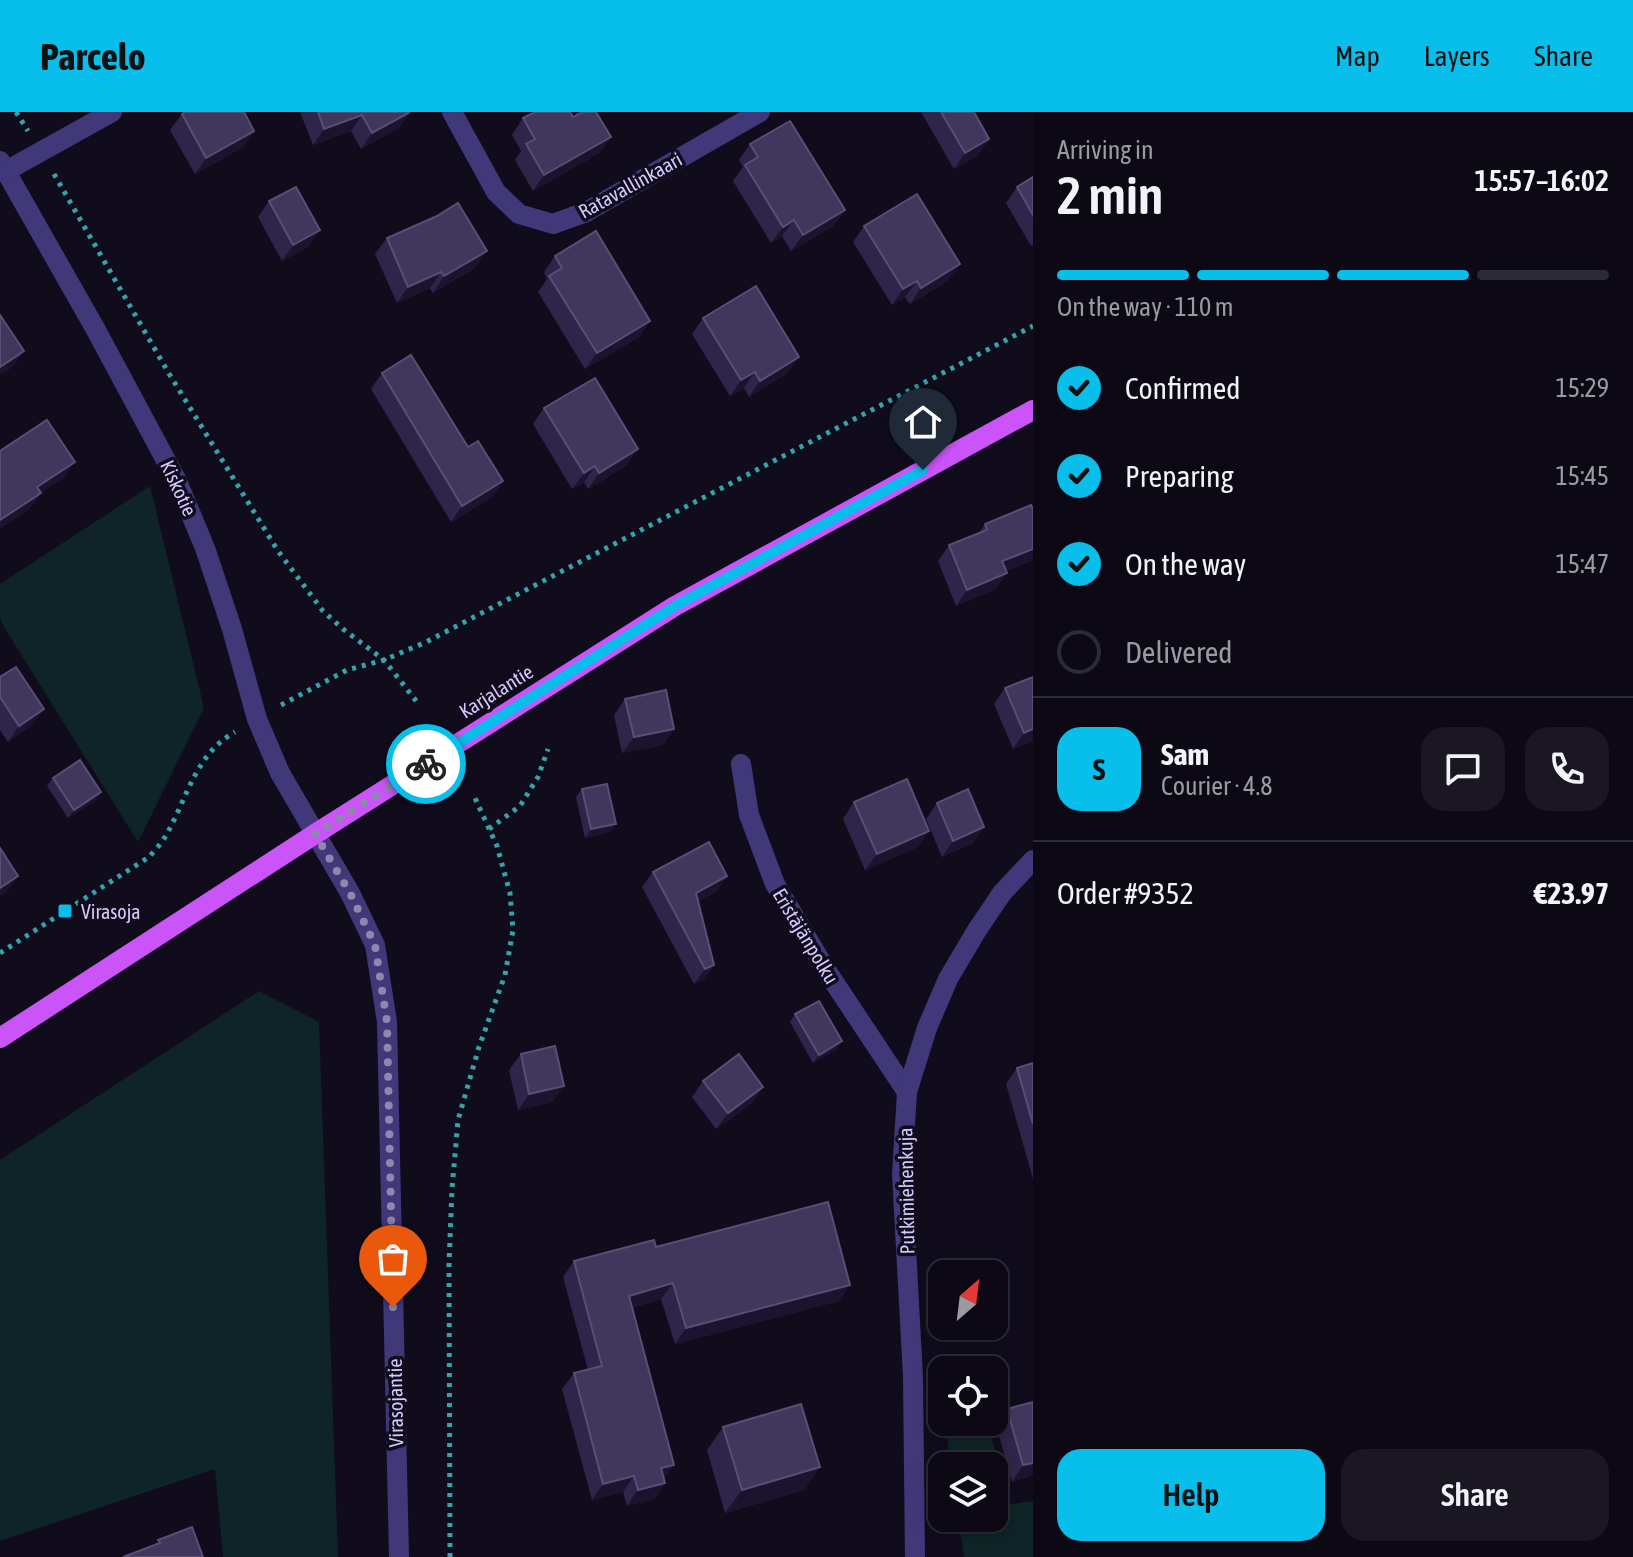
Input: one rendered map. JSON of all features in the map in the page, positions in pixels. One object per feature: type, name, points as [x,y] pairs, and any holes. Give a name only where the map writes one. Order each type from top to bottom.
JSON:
[{"type":"main road","name":"Karjalantie","points":[[0,1038],[675,606],[1033,410]]},
{"type":"street","points":[[3,166],[41,151],[112,112]]},
{"type":"street","name":"Ratavallinkaari","points":[[452,112],[496,192],[519,214],[553,224],[586,212],[760,112]]},
{"type":"street","name":"Kiskotie","points":[[3,166],[177,481],[210,562],[257,719],[280,773],[315,834]]},
{"type":"street","name":"Eristäjänpolku","points":[[741,764],[749,815],[775,884],[826,970],[907,1092]]},
{"type":"street","name":"Virasojantie","points":[[315,834],[350,893],[375,945],[387,1022],[399,1557]]},
{"type":"street","name":"Putkimiehenkuja","points":[[915,1557],[913,1377],[902,1174],[907,1092],[927,1028],[948,979],[1002,893],[1033,860]]},
{"type":"path","points":[[16,112],[168,372],[278,551],[323,611],[384,660],[417,702]]},
{"type":"path","points":[[293,698],[347,670],[384,660],[440,635],[1033,326]]},
{"type":"path","points":[[0,953],[149,857],[164,839],[202,761],[224,738]]},
{"type":"path","points":[[489,829],[520,806],[538,777],[548,749]]},
{"type":"path","points":[[450,1557],[449,1264],[458,1120],[479,1047],[505,975],[513,930],[510,893],[497,846],[475,798]]},
{"type":"green space","points":[[150,486],[204,708],[138,842],[4,627],[0,618],[0,584]]},
{"type":"green space","points":[[259,991],[319,1022],[338,1557],[223,1557],[215,1469],[0,1541],[0,1160]]},
{"type":"green space","points":[[947,1436],[991,1436],[995,1452],[949,1452]]},
{"type":"green space","points":[[1008,1497],[1010,1504],[1033,1501],[1033,1557],[964,1557],[960,1532],[1008,1532]]},
{"type":"building","points":[[244,112],[254,131],[206,158],[182,114]]},
{"type":"building","points":[[318,112],[410,112],[372,133],[362,115],[324,129]]},
{"type":"building","points":[[535,112],[570,112],[573,117],[582,112],[596,112],[611,137],[544,175],[526,144],[535,139],[523,118]]},
{"type":"building","points":[[941,112],[974,112],[989,139],[965,153]]},
{"type":"building","points":[[790,121],[845,210],[803,235],[794,220],[783,227],[745,165],[758,157],[750,144]]},
{"type":"building","points":[[1033,177],[1033,215],[1017,187]]},
{"type":"building","points":[[296,187],[320,230],[293,245],[269,201]]},
{"type":"building","points":[[917,194],[960,264],[921,288],[917,281],[903,289],[864,226]]},
{"type":"building","points":[[458,203],[487,251],[444,276],[441,272],[408,287],[387,238]]},
{"type":"building","points":[[596,231],[650,321],[597,353],[549,276],[562,268],[555,256]]},
{"type":"building","points":[[756,286],[799,357],[760,381],[755,372],[741,380],[703,318]]},
{"type":"building","points":[[0,315],[24,351],[0,367]]},
{"type":"building","points":[[411,355],[468,447],[478,441],[503,481],[462,506],[382,373]]},
{"type":"building","points":[[595,378],[638,449],[599,473],[595,466],[584,473],[544,408]]},
{"type":"building","points":[[47,420],[75,462],[37,487],[41,493],[0,520],[0,451]]},
{"type":"building","points":[[1031,505],[1033,549],[1002,561],[1007,573],[967,590],[949,545],[987,530],[985,524]]},
{"type":"building","points":[[16,667],[44,709],[19,726],[0,697],[0,677]]},
{"type":"building","points":[[1033,677],[1033,729],[1024,733],[1005,688]]},
{"type":"building","points":[[666,690],[674,729],[634,737],[625,699]]},
{"type":"building","points":[[80,760],[101,792],[74,810],[53,778]]},
{"type":"building","points":[[907,779],[929,831],[877,854],[854,802]]},
{"type":"building","points":[[607,784],[616,824],[591,829],[582,789]]},
{"type":"building","points":[[968,789],[984,827],[953,841],[937,803]]},
{"type":"building","points":[[709,842],[727,876],[696,893],[714,965],[705,969],[653,872]]},
{"type":"building","points":[[0,848],[18,876],[0,888]]},
{"type":"building","points":[[819,1001],[842,1041],[819,1055],[795,1014]]},
{"type":"building","points":[[555,1046],[564,1086],[529,1094],[521,1054]]},
{"type":"building","points":[[739,1054],[763,1087],[728,1113],[703,1081]]},
{"type":"building","points":[[1033,1063],[1033,1124],[1017,1068]]},
{"type":"building","points":[[828,1202],[850,1285],[686,1328],[673,1283],[629,1296],[674,1465],[661,1468],[665,1483],[638,1490],[634,1476],[603,1484],[574,1373],[602,1366],[574,1261],[654,1240],[656,1247]]},
{"type":"building","points":[[1033,1402],[1033,1463],[1023,1465],[1008,1409]]},
{"type":"building","points":[[801,1404],[820,1467],[742,1490],[723,1427]]},
{"type":"building","points":[[192,1527],[203,1557],[123,1557],[160,1543],[158,1540]]},
{"type":"way so far","points":[[393,1307],[387,1022],[375,945],[350,893],[315,834],[426,764]]},
{"type":"place","name":"Virasoja","points":[[65,911]]},
{"type":"route","points":[[426,764],[675,606],[923,470]]}]
